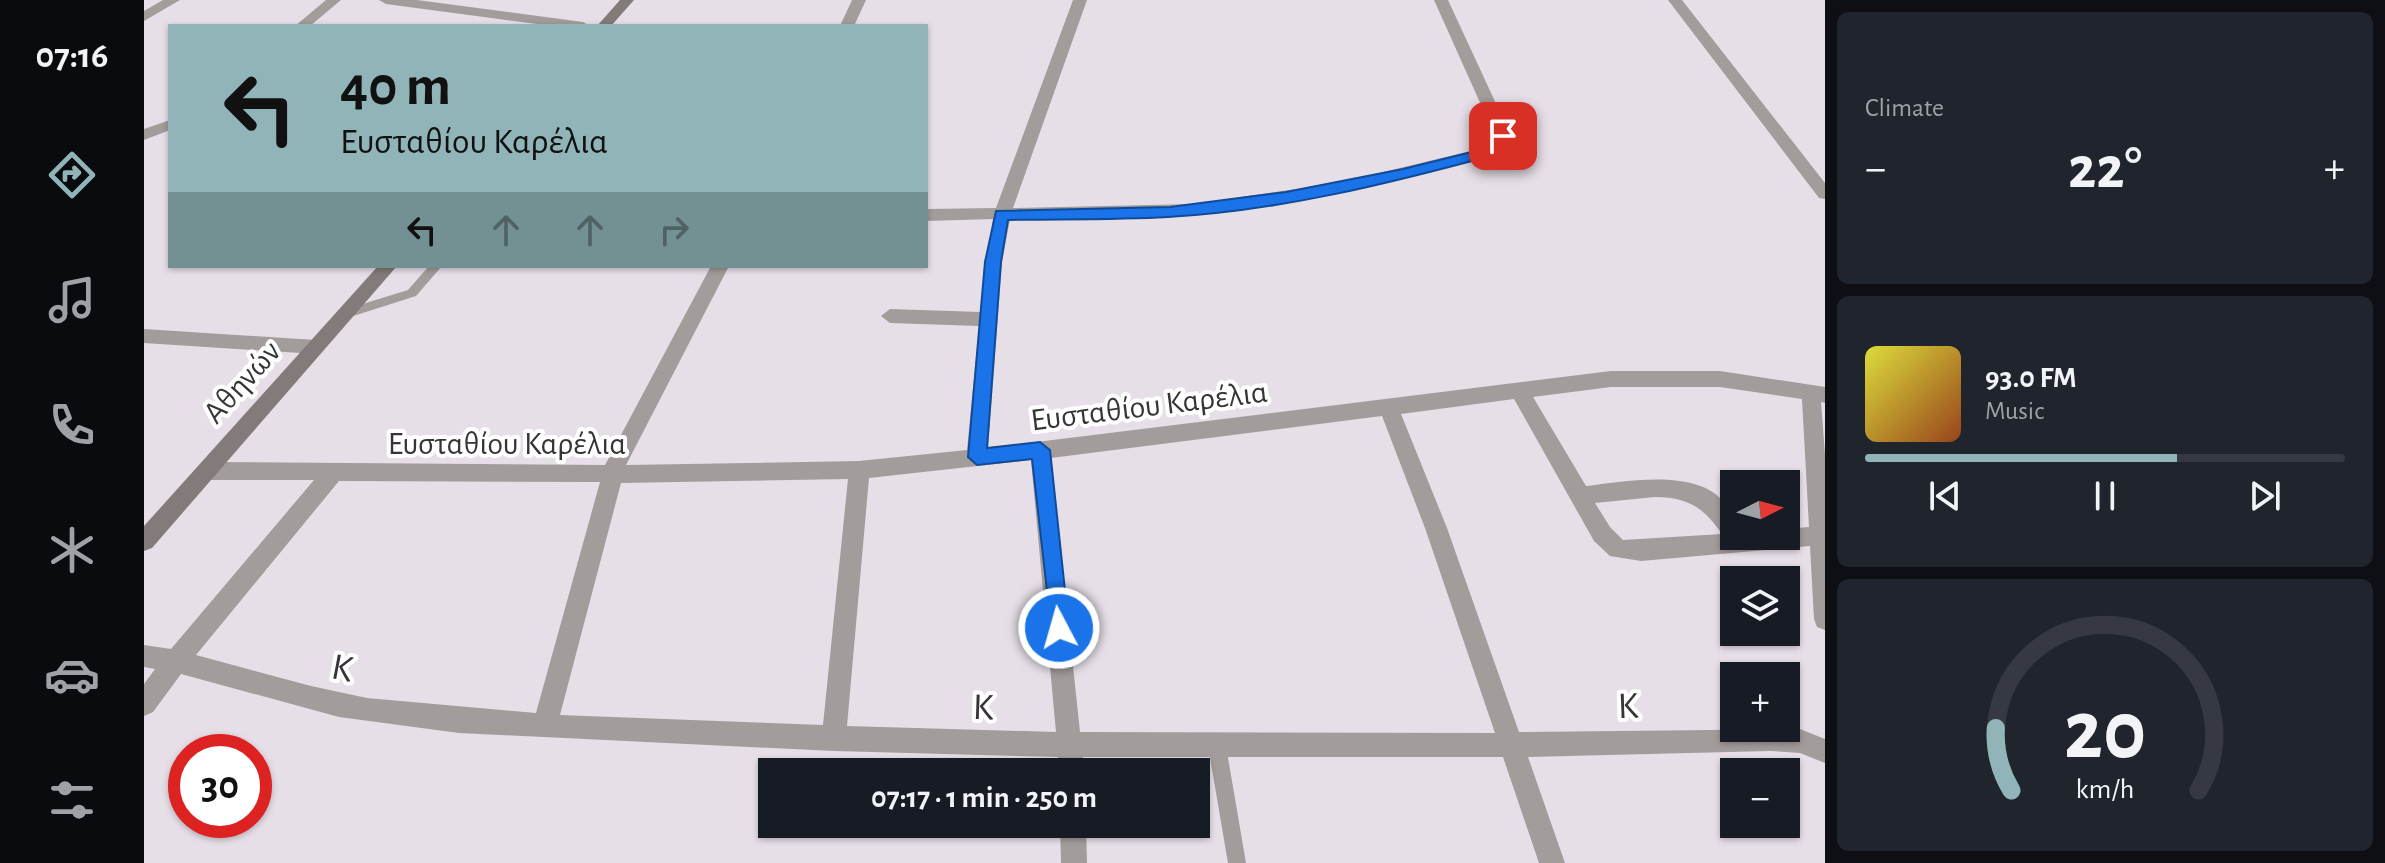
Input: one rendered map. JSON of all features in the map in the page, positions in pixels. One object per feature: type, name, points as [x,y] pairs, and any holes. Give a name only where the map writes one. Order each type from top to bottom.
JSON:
[{"type":"main road","points":[[606,24],[627,0]]},
{"type":"main road","name":"Αθηνών","points":[[144,541],[386,268]]},
{"type":"street","points":[[144,17],[173,0]]},
{"type":"street","points":[[304,24],[334,0]]},
{"type":"street","points":[[386,0],[568,24]]},
{"type":"street","points":[[848,24],[859,0]]},
{"type":"street","points":[[977,457],[988,319],[1002,215],[1080,0]]},
{"type":"street","points":[[928,215],[1149,213],[1230,205],[1403,174],[1496,150],[1502,145],[1503,136],[1441,0]]},
{"type":"street","points":[[1675,0],[1825,194]]},
{"type":"street","points":[[144,135],[168,126]]},
{"type":"street","points":[[545,724],[613,474],[719,268]]},
{"type":"street","points":[[890,316],[988,319]]},
{"type":"street","points":[[144,336],[316,347]]},
{"type":"street","name":"Ευσταθίου Καρέλια","points":[[207,471],[613,474],[859,470],[1611,379],[1672,377],[1818,393]]},
{"type":"street","points":[[1519,390],[1602,534],[1618,549],[1641,551],[1720,539]]},
{"type":"street","points":[[1818,393],[1818,536],[1825,619]]},
{"type":"street","points":[[1388,406],[1436,528],[1552,863]]},
{"type":"street","points":[[1040,450],[1072,758]]},
{"type":"street","points":[[834,739],[859,470]]},
{"type":"street","points":[[144,704],[176,661],[333,473]]},
{"type":"street","points":[[1580,496],[1667,489],[1692,492],[1720,515]]},
{"type":"street","points":[[1800,536],[1818,536]]},
{"type":"street","name":"Κ","points":[[144,656],[176,661],[288,694],[368,710],[545,724],[834,739],[1060,758]]},
{"type":"street","name":"Κ","points":[[1083,758],[1217,746],[1511,746],[1771,739],[1800,741],[1825,751]]},
{"type":"street","points":[[1073,838],[1074,863]]},
{"type":"lane","points":[[347,313],[412,293],[434,268]]},
{"type":"lane","points":[[1217,746],[1237,863]]},
{"type":"route","points":[[1059,628],[1040,450],[977,457],[993,262],[1002,215],[1170,212],[1286,197],[1403,174],[1493,151],[1502,145],[1503,136]]}]
